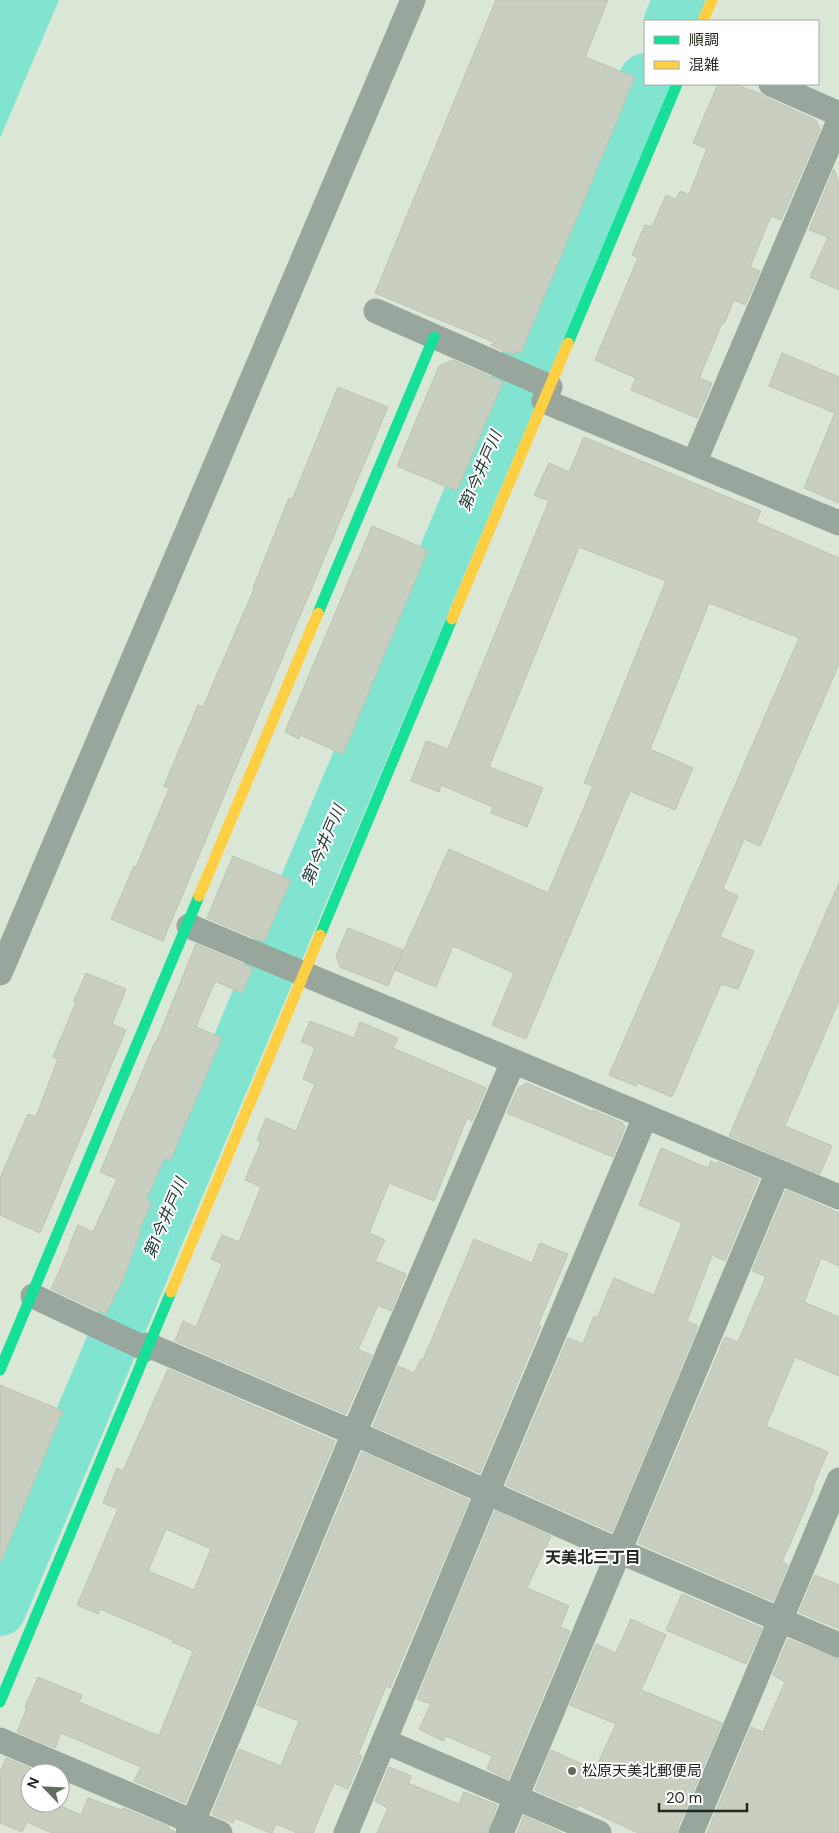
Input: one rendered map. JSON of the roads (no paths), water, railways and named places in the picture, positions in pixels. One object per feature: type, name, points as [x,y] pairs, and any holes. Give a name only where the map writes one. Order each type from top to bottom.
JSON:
[{"type":"street","points":[[0,973],[413,0]]},
{"type":"street","points":[[704,20],[712,0]]},
{"type":"street","points":[[0,1702],[302,973],[677,85]]},
{"type":"street","points":[[772,85],[839,114]]},
{"type":"street","points":[[694,463],[839,121]]},
{"type":"street","points":[[376,311],[547,391],[694,463],[839,523]]},
{"type":"street","points":[[0,1370],[436,338]]},
{"type":"street","points":[[188,926],[839,1197]]},
{"type":"street","points":[[190,1827],[354,1433],[513,1062]]},
{"type":"street","points":[[346,1833],[645,1117]]},
{"type":"street","points":[[501,1833],[778,1172]]},
{"type":"street","points":[[32,1296],[146,1348],[354,1433],[839,1646]]},
{"type":"street","points":[[691,1833],[839,1480]]},
{"type":"street","points":[[0,1740],[190,1827],[220,1833]]},
{"type":"street","points":[[384,1741],[599,1833]]},
{"type":"water","points":[[0,0],[59,0],[0,138]]},
{"type":"waterway","name":"第1今井戸川","points":[[670,20],[679,0]]},
{"type":"waterway","name":"第1今井戸川","points":[[0,1610],[644,81]]},
{"type":"place","name":"松原天美北郵便局","points":[[572,1771]]},
{"type":"district","name":"天美北三丁目","points":[[593,1557]]}]
